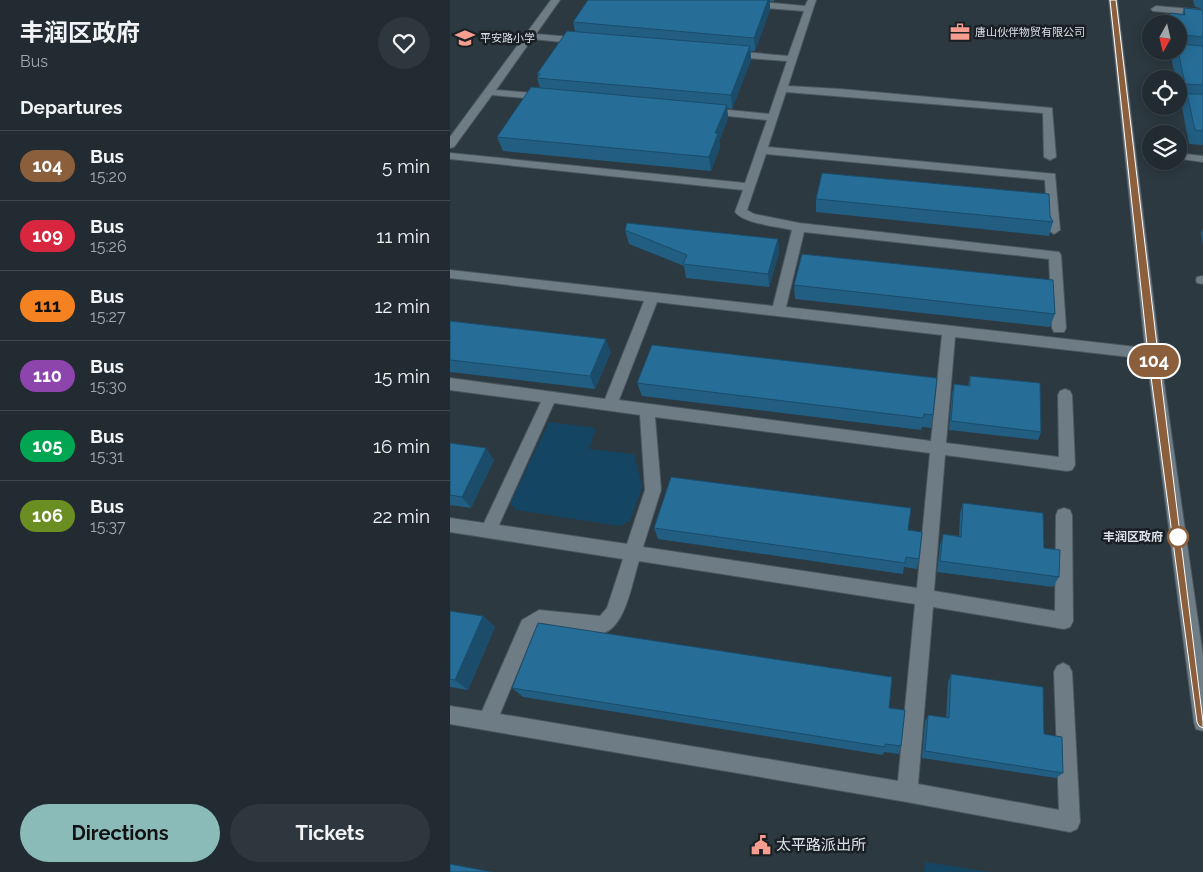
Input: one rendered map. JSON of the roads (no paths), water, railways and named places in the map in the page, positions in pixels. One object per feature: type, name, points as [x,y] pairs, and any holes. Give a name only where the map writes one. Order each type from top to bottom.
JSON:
[{"type":"street","points":[[450,145],[556,0]]},
{"type":"street","points":[[1113,0],[1153,354],[1203,722]]},
{"type":"street","points":[[744,4],[811,4],[741,212],[751,217],[799,228],[1055,255],[1058,328]]},
{"type":"street","points":[[1156,9],[1203,13]]},
{"type":"street","points":[[530,36],[588,41]]},
{"type":"street","points":[[724,53],[793,59]]},
{"type":"street","points":[[1188,53],[1203,55]]},
{"type":"street","points":[[783,89],[840,92],[1048,110],[1050,156]]},
{"type":"street","points":[[489,92],[557,98]]},
{"type":"street","points":[[1187,103],[1203,104]]},
{"type":"street","points":[[694,110],[772,117]]},
{"type":"street","points":[[762,150],[1051,177],[1054,230]]},
{"type":"street","points":[[450,156],[750,187]]},
{"type":"street","points":[[1187,157],[1203,158]]},
{"type":"street","points":[[778,311],[799,228]]},
{"type":"street","points":[[450,274],[1153,354]]},
{"type":"street","points":[[610,404],[652,297]]},
{"type":"street","points":[[907,792],[949,331]]},
{"type":"street","points":[[450,384],[1067,465],[1064,395]]},
{"type":"street","points":[[488,531],[550,397]]},
{"type":"street","points":[[487,721],[528,626],[540,618],[604,625],[614,613],[653,490],[647,410]]},
{"type":"street","points":[[450,525],[924,597],[1064,621],[1064,515]]},
{"type":"street","points":[[450,715],[907,792],[1070,822],[1063,672]]},
{"type":"place","name":"唐山伙伴物贸有限公司","points":[[960,32]]},
{"type":"place","name":"平安路小学","points":[[465,38]]},
{"type":"place","name":"丰润区政府","points":[[1178,537]]},
{"type":"place","name":"太平路派出所","points":[[761,845]]}]
